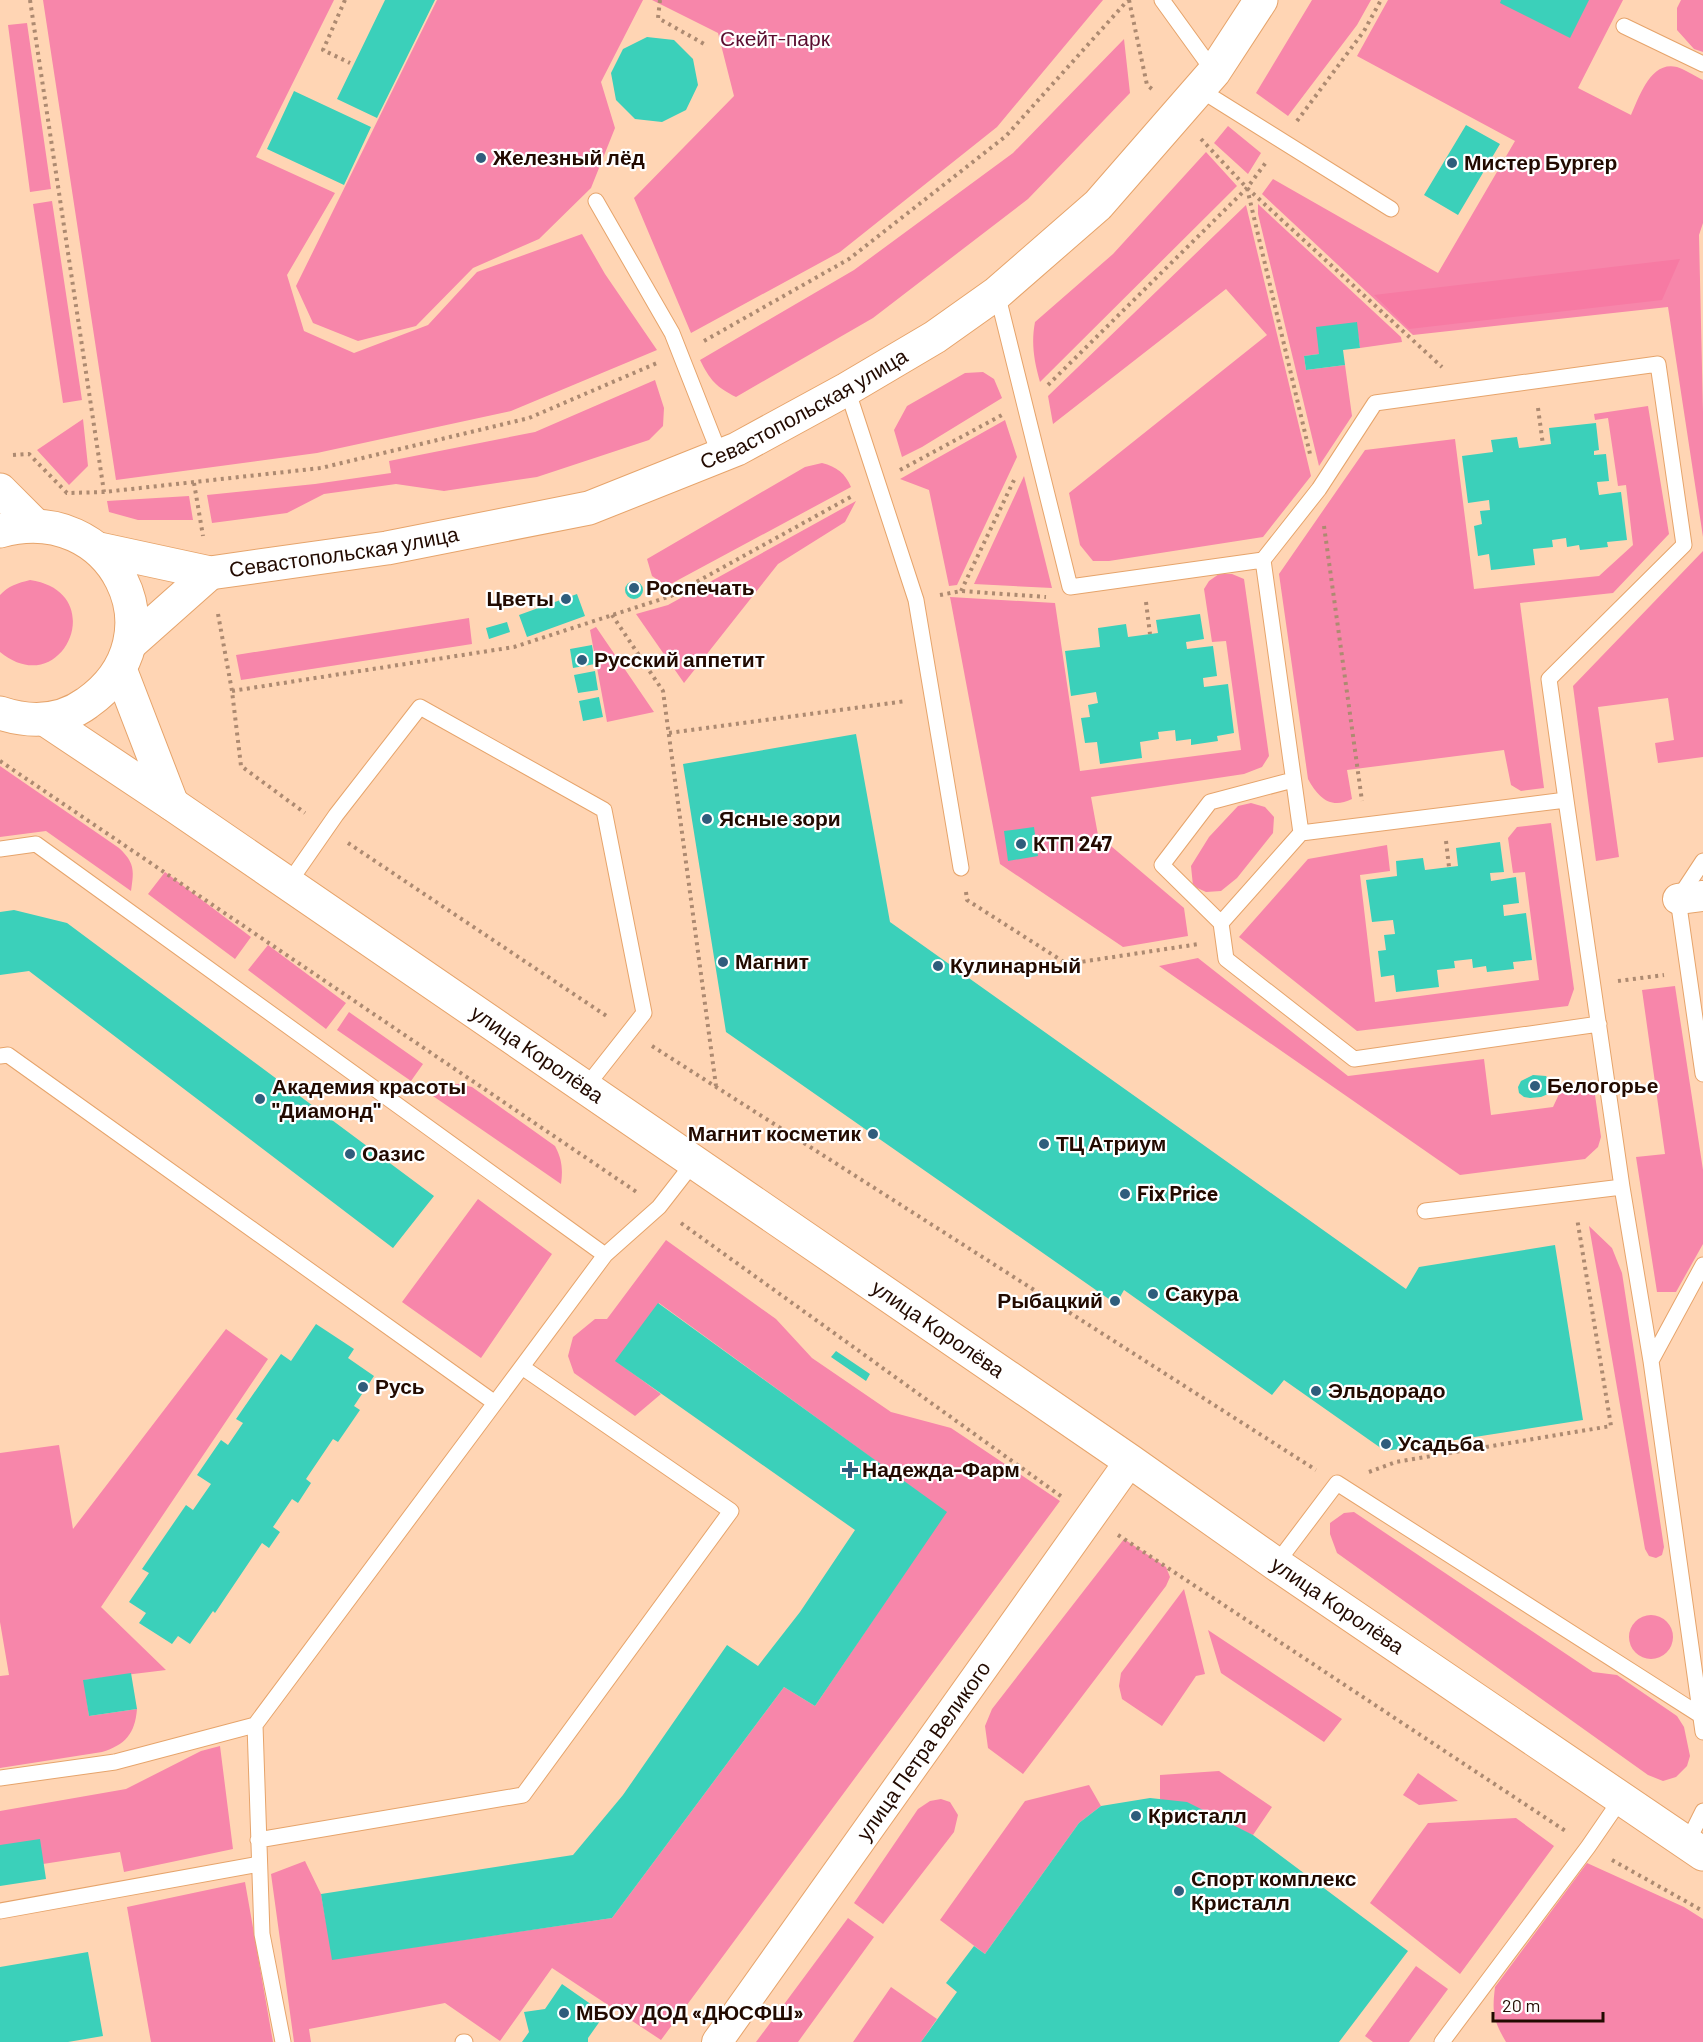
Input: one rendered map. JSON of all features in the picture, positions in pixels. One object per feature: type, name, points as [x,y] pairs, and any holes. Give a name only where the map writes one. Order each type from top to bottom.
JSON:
[{"type":"main road","name":"Севастопольская улица","points":[[99,549],[210,573],[387,548],[589,508],[736,449],[847,389],[935,337],[997,293],[1098,206],[1206,81],[1261,0]]},
{"type":"main road","points":[[0,490],[35,525]]},
{"type":"main road","points":[[0,531],[35,525],[58,528],[80,536],[99,549],[116,569],[127,592],[132,618],[125,657],[172,804]]},
{"type":"main road","name":"Севастопольская улица","points":[[46,720],[76,711],[101,693],[125,657],[210,573]]},
{"type":"main road","points":[[0,713],[16,719],[46,720]]},
{"type":"main road","name":"улица Королёва","points":[[46,720],[172,804],[1130,1461],[1276,1564],[1695,1849]]},
{"type":"street","name":"улица Петра Великого","points":[[717,2042],[1130,1461]]},
{"type":"lane","points":[[1162,0],[1206,81],[1391,209]]},
{"type":"lane","points":[[1624,26],[1703,64]]},
{"type":"lane","points":[[596,201],[672,333],[720,455]]},
{"type":"lane","points":[[997,293],[1070,587],[1263,560],[1319,489],[1375,403],[1658,364],[1684,545],[1549,679],[1622,1187],[1651,1361],[1703,1732]]},
{"type":"lane","points":[[847,389],[916,600],[961,868]]},
{"type":"lane","points":[[1263,560],[1301,833]]},
{"type":"lane","points":[[288,884],[420,707],[604,810],[644,1013],[585,1088]]},
{"type":"lane","points":[[1293,780],[1210,802],[1162,865],[1221,923],[1226,958],[1354,1059],[1599,1024]]},
{"type":"lane","points":[[1221,923],[1301,833],[1566,800]]},
{"type":"lane","points":[[0,849],[36,844],[605,1255]]},
{"type":"lane","points":[[1703,861],[1691,898],[1689,971],[1703,1074]]},
{"type":"lane","points":[[0,1056],[8,1055],[495,1403]]},
{"type":"lane","points":[[283,2042],[262,1934],[255,1725],[605,1255],[659,1207],[694,1162]]},
{"type":"lane","points":[[1425,1211],[1622,1187]]},
{"type":"lane","points":[[1651,1361],[1703,1265]]},
{"type":"lane","points":[[258,1840],[523,1795],[731,1510],[522,1368]]},
{"type":"lane","points":[[1276,1564],[1337,1483],[1701,1715]]},
{"type":"lane","points":[[0,1778],[116,1762],[255,1725]]},
{"type":"lane","points":[[1442,2042],[1588,1847],[1621,1799]]},
{"type":"lane","points":[[1695,1849],[1703,1812]]},
{"type":"lane","points":[[0,1911],[259,1864]]},
{"type":"path","points":[[30,0],[104,492]]},
{"type":"path","points":[[345,0],[323,50],[350,63]]},
{"type":"path","points":[[660,0],[658,18],[706,45]]},
{"type":"path","points":[[10,456],[29,454],[67,493],[104,492],[321,468],[529,417],[680,353],[849,260],[1006,136],[1128,0]]},
{"type":"path","points":[[1365,825],[1319,489],[1247,188],[1467,390]]},
{"type":"path","points":[[1535,380],[1543,445]]},
{"type":"path","points":[[961,591],[1033,439]]},
{"type":"path","points":[[194,483],[232,691],[242,765],[327,829],[630,1032],[1337,1483],[1396,1462],[1611,1426],[1573,1193]]},
{"type":"path","points":[[916,600],[961,591],[1049,597],[1070,587]]},
{"type":"path","points":[[612,615],[663,691],[716,1086]]},
{"type":"path","points":[[669,733],[932,698]]},
{"type":"path","points":[[0,761],[659,1207],[1089,1516],[1588,1847],[1703,1911]]},
{"type":"path","points":[[961,868],[967,900],[1067,964],[1223,940]]},
{"type":"path","points":[[1593,984],[1689,971]]},
{"type":"green space","points":[[43,0],[334,0],[256,157],[335,193],[287,275],[304,331],[354,353],[428,325],[477,272],[582,234],[605,274],[657,350],[511,411],[317,453],[116,480]]},
{"type":"green space","name":"Железный лёд","points":[[437,0],[643,0],[601,82],[615,128],[591,188],[539,239],[473,268],[416,326],[358,341],[313,323],[296,286]]},
{"type":"green space","name":"Скейт-парк","points":[[652,0],[1103,0],[997,127],[840,252],[691,333],[634,198],[734,96],[718,33]]},
{"type":"green space","points":[[1312,0],[1371,0],[1357,25],[1288,116],[1256,93]]},
{"type":"green space","points":[[1388,0],[1623,0],[1578,88],[1631,115],[1647,82],[1660,69],[1668,66],[1677,67],[1703,80],[1703,223],[1699,235],[1703,537],[1668,307],[1413,335],[1262,194],[1273,179],[1438,273],[1515,141],[1357,56]]},
{"type":"green space","points":[[1681,0],[1703,0],[1703,52],[1694,49],[1677,30],[1677,8]]},
{"type":"green space","points":[[27,23],[51,189],[30,192],[8,25]]},
{"type":"green space","points":[[1124,39],[1130,93],[1028,199],[873,318],[736,397],[723,390],[711,378],[700,360],[854,270],[1013,153]]},
{"type":"green space","points":[[1228,126],[1261,153],[1248,174],[1214,143]]},
{"type":"green space","points":[[1206,152],[1237,186],[1040,382],[1034,352],[1035,322],[1113,254]]},
{"type":"green space","points":[[52,201],[82,400],[63,403],[33,204]]},
{"type":"green space","points":[[1258,204],[1401,337],[1402,342],[1360,348],[1356,322],[1319,354],[1304,356],[1306,370],[1345,365],[1352,416],[1319,466],[1258,214]]},
{"type":"green space","points":[[1246,205],[1311,476],[1263,537],[1109,561],[1093,561],[1080,545],[1069,493],[1267,335],[1226,289],[1053,424],[1048,396]]},
{"type":"green space","points":[[983,372],[994,379],[1002,398],[902,457],[894,430],[907,406],[965,373]]},
{"type":"green space","points":[[655,380],[664,408],[663,426],[649,440],[537,477],[444,491],[396,484],[324,494],[287,513],[212,523],[207,495],[315,484],[391,473],[389,461],[535,432]]},
{"type":"green space","points":[[1648,406],[1669,534],[1613,593],[1520,603],[1544,788],[1521,791],[1511,785],[1504,750],[1347,770],[1352,799],[1337,803],[1321,796],[1308,779],[1279,574],[1365,450],[1455,439],[1474,589],[1599,576],[1633,545],[1626,485],[1618,486],[1608,418],[1595,420],[1594,414]]},
{"type":"green space","points":[[83,419],[88,466],[69,485],[37,450]]},
{"type":"green space","points":[[1005,420],[1017,457],[957,585],[949,586],[929,490],[900,479]]},
{"type":"green space","points":[[822,463],[840,471],[851,487],[667,586],[652,576],[647,559],[805,467]]},
{"type":"green space","points":[[1024,476],[1052,588],[974,584]]},
{"type":"green space","points":[[189,496],[193,520],[138,520],[109,512],[107,501]]},
{"type":"green space","points":[[856,501],[845,522],[778,564],[684,683],[636,614],[668,605]]},
{"type":"green space","points":[[1703,551],[1703,757],[1658,763],[1655,743],[1674,740],[1668,698],[1598,707],[1619,857],[1596,861],[1573,686]]},
{"type":"green space","points":[[1219,574],[1232,574],[1244,579],[1269,756],[1262,767],[1244,774],[1091,797],[1098,835],[1184,908],[1188,936],[1123,947],[1000,864],[950,597],[1055,603],[1080,771],[1241,750],[1226,641],[1212,642],[1204,589],[1209,581]]},
{"type":"green space","points":[[30,580],[55,589],[69,603],[73,622],[69,640],[58,655],[42,664],[22,664],[0,652],[0,595],[14,585]]},
{"type":"green space","points":[[469,618],[472,644],[241,680],[236,655]]},
{"type":"green space","points":[[596,627],[654,712],[607,722],[590,630]]},
{"type":"green space","points":[[0,766],[119,848],[131,863],[133,878],[131,891],[46,831],[0,837]]},
{"type":"green space","points":[[1251,803],[1265,807],[1274,817],[1273,833],[1237,878],[1221,891],[1206,892],[1193,886],[1191,866],[1209,837],[1238,806]]},
{"type":"green space","points":[[1551,823],[1574,989],[1568,1006],[1357,1031],[1239,937],[1308,859],[1387,845],[1390,871],[1360,875],[1375,1002],[1539,980],[1525,872],[1513,873],[1508,838],[1517,827]]},
{"type":"green space","points":[[165,872],[251,937],[235,959],[148,894]]},
{"type":"green space","points":[[268,945],[346,1003],[326,1029],[248,970]]},
{"type":"green space","points":[[1198,958],[1348,1076],[1484,1059],[1491,1115],[1553,1107],[1560,1092],[1594,1088],[1601,1137],[1598,1147],[1585,1159],[1460,1175],[1159,966]]},
{"type":"green space","points":[[1675,986],[1703,1170],[1703,1244],[1676,1292],[1657,1292],[1636,1157],[1665,1154],[1642,990]]},
{"type":"green space","points":[[349,1012],[423,1064],[411,1081],[337,1030]]},
{"type":"green space","points":[[458,1084],[472,1087],[555,1146],[561,1164],[561,1184],[430,1094],[443,1086]]},
{"type":"green space","points":[[478,1199],[552,1254],[481,1358],[402,1302]]},
{"type":"green space","points":[[1589,1226],[1612,1248],[1622,1273],[1664,1547],[1662,1555],[1656,1558],[1649,1556],[1645,1549]]},
{"type":"green space","points":[[666,1240],[776,1319],[812,1358],[891,1412],[951,1428],[1060,1501],[661,2040],[552,1968],[500,2041],[445,2003],[309,2029],[311,2042],[294,2042],[271,1874],[305,1861],[321,1894],[333,1959],[612,1918],[784,1687],[815,1706],[946,1512],[659,1303],[616,1361],[661,1394],[635,1416],[574,1373],[568,1356],[573,1337],[595,1319],[607,1319]]},
{"type":"green space","points":[[226,1329],[268,1359],[101,1607],[166,1670],[84,1680],[89,1716],[137,1709],[131,1732],[117,1746],[102,1752],[0,1768],[0,1676],[9,1675],[0,1622],[0,1453],[59,1445],[73,1529]]},
{"type":"green space","points":[[1354,1512],[1593,1672],[1617,1675],[1677,1716],[1684,1727],[1690,1756],[1687,1766],[1676,1777],[1663,1781],[1648,1775],[1337,1553],[1330,1534],[1330,1523],[1344,1513]]},
{"type":"green space","points":[[1124,1539],[1166,1567],[1170,1577],[1166,1586],[1023,1774],[988,1748],[985,1726],[992,1709]]},
{"type":"green space","points":[[1184,1589],[1205,1674],[1196,1676],[1162,1726],[1122,1699],[1119,1686],[1121,1673]]},
{"type":"green space","points":[[1651,1615],[1666,1622],[1673,1637],[1666,1652],[1651,1659],[1636,1652],[1629,1637],[1636,1622]]},
{"type":"green space","points":[[1208,1630],[1342,1719],[1324,1742],[1221,1673]]},
{"type":"green space","points":[[220,1746],[233,1849],[124,1872],[120,1852],[43,1864],[0,1845],[0,1811],[126,1789],[201,1751]]},
{"type":"green space","points":[[1219,1771],[1272,1807],[1253,1835],[1160,1799],[1160,1775]]},
{"type":"green space","points":[[1418,1773],[1458,1801],[1419,1805],[1403,1795]]},
{"type":"green space","points":[[1089,1785],[1101,1806],[1079,1823],[985,1954],[940,1920],[1025,1801]]},
{"type":"green space","points":[[941,1799],[950,1802],[958,1815],[954,1832],[883,1924],[854,1903],[918,1809],[930,1801]]},
{"type":"green space","points":[[1516,1818],[1554,1846],[1460,1974],[1370,1903],[1428,1823]]},
{"type":"green space","points":[[1587,1863],[1684,1907],[1703,1919],[1703,2042],[1506,2042],[1494,2016],[1495,1987]]},
{"type":"green space","points":[[245,1882],[273,2042],[151,2042],[127,1907]]},
{"type":"green space","points":[[848,1918],[874,1937],[798,2042],[756,2042]]},
{"type":"green space","points":[[1416,1966],[1448,1989],[1409,2042],[1373,2042],[1365,2036]]},
{"type":"green space","points":[[891,1987],[937,2019],[921,2042],[853,2042]]},
{"type":"shaded area","points":[[1680,259],[1662,300],[1409,329],[1374,295]]},
{"type":"building","points":[[385,0],[435,0],[377,118],[337,99]]},
{"type":"building","points":[[1501,0],[1589,0],[1570,38],[1500,3]]},
{"type":"building","points":[[647,37],[674,40],[693,59],[698,85],[686,110],[662,122],[635,119],[616,100],[611,73],[623,49]]},
{"type":"building","points":[[294,91],[371,127],[344,185],[267,149]]},
{"type":"building","points":[[1466,125],[1500,144],[1458,215],[1424,195]]},
{"type":"building","points":[[1357,322],[1360,348],[1343,350],[1345,365],[1306,370],[1304,356],[1319,354],[1316,327]]},
{"type":"building","points":[[1596,423],[1599,450],[1594,451],[1594,455],[1606,454],[1609,481],[1597,482],[1599,495],[1621,492],[1627,540],[1607,542],[1608,547],[1580,550],[1579,545],[1567,547],[1566,538],[1552,540],[1553,547],[1533,549],[1535,565],[1491,570],[1489,554],[1478,556],[1474,526],[1482,524],[1480,511],[1490,510],[1489,500],[1468,503],[1462,456],[1493,452],[1491,440],[1517,437],[1519,448],[1551,444],[1549,428]]},
{"type":"building","name":"Роспечать","points":[[634,581],[640,584],[643,590],[640,596],[634,599],[628,596],[625,590],[628,584]]},
{"type":"building","points":[[577,594],[585,616],[527,637],[519,615]]},
{"type":"building","points":[[1200,614],[1204,639],[1186,642],[1187,649],[1213,646],[1217,676],[1203,678],[1204,687],[1228,684],[1234,733],[1217,736],[1218,741],[1191,745],[1191,739],[1176,741],[1175,730],[1158,732],[1159,739],[1140,742],[1142,758],[1100,764],[1097,742],[1085,743],[1081,718],[1090,717],[1088,705],[1098,703],[1096,692],[1071,696],[1065,651],[1100,647],[1098,628],[1126,624],[1128,637],[1158,633],[1156,620]]},
{"type":"building","points":[[507,622],[510,632],[489,639],[486,628]]},
{"type":"building","points":[[592,645],[595,664],[573,668],[570,649]]},
{"type":"building","points":[[595,671],[598,690],[578,693],[574,675]]},
{"type":"building","points":[[599,697],[603,717],[583,721],[579,701]]},
{"type":"building","name":"ТЦ Атриум","points":[[856,734],[890,922],[1406,1289],[1419,1267],[1555,1245],[1583,1420],[1385,1451],[1284,1380],[1272,1395],[1124,1290],[1116,1304],[726,1032],[683,764]]},
{"type":"building","name":"КТП 247","points":[[1034,827],[1038,856],[1008,861],[1004,831]]},
{"type":"building","points":[[1500,842],[1504,872],[1490,873],[1491,881],[1516,877],[1519,903],[1503,905],[1504,916],[1526,913],[1532,960],[1513,962],[1514,969],[1487,972],[1486,966],[1473,968],[1472,959],[1454,961],[1455,968],[1437,970],[1439,987],[1396,992],[1394,975],[1381,977],[1378,951],[1386,950],[1384,935],[1395,934],[1393,920],[1372,922],[1366,880],[1397,876],[1396,861],[1423,858],[1425,870],[1458,866],[1456,848]]},
{"type":"building","points":[[14,910],[67,923],[434,1196],[393,1248],[29,971],[0,975],[0,912]]},
{"type":"building","name":"Белогорье","points":[[1533,1075],[1546,1076],[1552,1085],[1548,1094],[1530,1098],[1519,1093],[1518,1087],[1521,1081]]},
{"type":"building","points":[[658,1303],[947,1512],[815,1706],[784,1687],[612,1918],[332,1960],[321,1894],[573,1855],[623,1795],[727,1645],[758,1666],[800,1612],[855,1530],[615,1361]]},
{"type":"building","points":[[316,1324],[354,1349],[348,1358],[374,1376],[354,1406],[360,1410],[338,1442],[333,1439],[306,1479],[311,1483],[298,1503],[292,1499],[273,1527],[280,1532],[269,1548],[262,1543],[215,1613],[213,1611],[190,1644],[178,1636],[172,1644],[139,1623],[146,1613],[129,1602],[149,1573],[142,1569],[186,1505],[193,1510],[211,1484],[197,1475],[221,1440],[228,1445],[243,1423],[236,1419],[281,1354],[291,1361]]},
{"type":"building","points":[[836,1351],[870,1374],[866,1381],[831,1357]]},
{"type":"building","points":[[131,1673],[137,1709],[89,1716],[83,1680]]},
{"type":"building","name":"Спорт комплекс Кристалл","points":[[1150,1798],[1187,1802],[1253,1835],[1408,1951],[1339,2042],[921,2042],[957,1992],[946,1983],[974,1946],[985,1954],[1079,1823],[1101,1806]]},
{"type":"building","points":[[40,1839],[46,1879],[0,1886],[0,1845]]},
{"type":"building","points":[[88,1952],[103,2036],[68,2042],[0,2042],[0,1967]]},
{"type":"building","name":"МБОУ ДОД «ДЮСФШ»","points":[[562,1984],[605,2014],[588,2038],[588,2042],[522,2042],[529,2032],[524,2012],[545,2009]]},
{"type":"place","name":"Железный лёд","points":[[481,158]]},
{"type":"place","name":"Мистер Бургер","points":[[1452,163]]},
{"type":"place","name":"Роспечать","points":[[634,588]]},
{"type":"place","name":"Цветы","points":[[566,599]]},
{"type":"place","name":"Русский аппетит","points":[[582,660]]},
{"type":"place","name":"Ясные зори","points":[[707,819]]},
{"type":"place","name":"КТП 247","points":[[1021,844]]},
{"type":"place","name":"Магнит","points":[[723,962]]},
{"type":"place","name":"Кулинарный","points":[[938,966]]},
{"type":"place","name":"Белогорье","points":[[1535,1086]]},
{"type":"place","name":"Академия красоты \"Диамонд\"","points":[[260,1099]]},
{"type":"place","name":"Магнит косметик","points":[[873,1134]]},
{"type":"place","name":"ТЦ Атриум","points":[[1044,1144]]},
{"type":"place","name":"Оазис","points":[[350,1154]]},
{"type":"place","name":"Fix Price","points":[[1125,1194]]},
{"type":"place","name":"Сакура","points":[[1153,1294]]},
{"type":"place","name":"Рыбацкий","points":[[1115,1301]]},
{"type":"place","name":"Русь","points":[[363,1387]]},
{"type":"place","name":"Эльдорадо","points":[[1316,1391]]},
{"type":"place","name":"Усадьба","points":[[1386,1444]]},
{"type":"place","name":"Надежда-Фарм","points":[[850,1470]]},
{"type":"place","name":"Кристалл","points":[[1136,1816]]},
{"type":"place","name":"Спорт комплекс Кристалл","points":[[1179,1891]]},
{"type":"place","name":"МБОУ ДОД «ДЮСФШ»","points":[[564,2013]]}]
